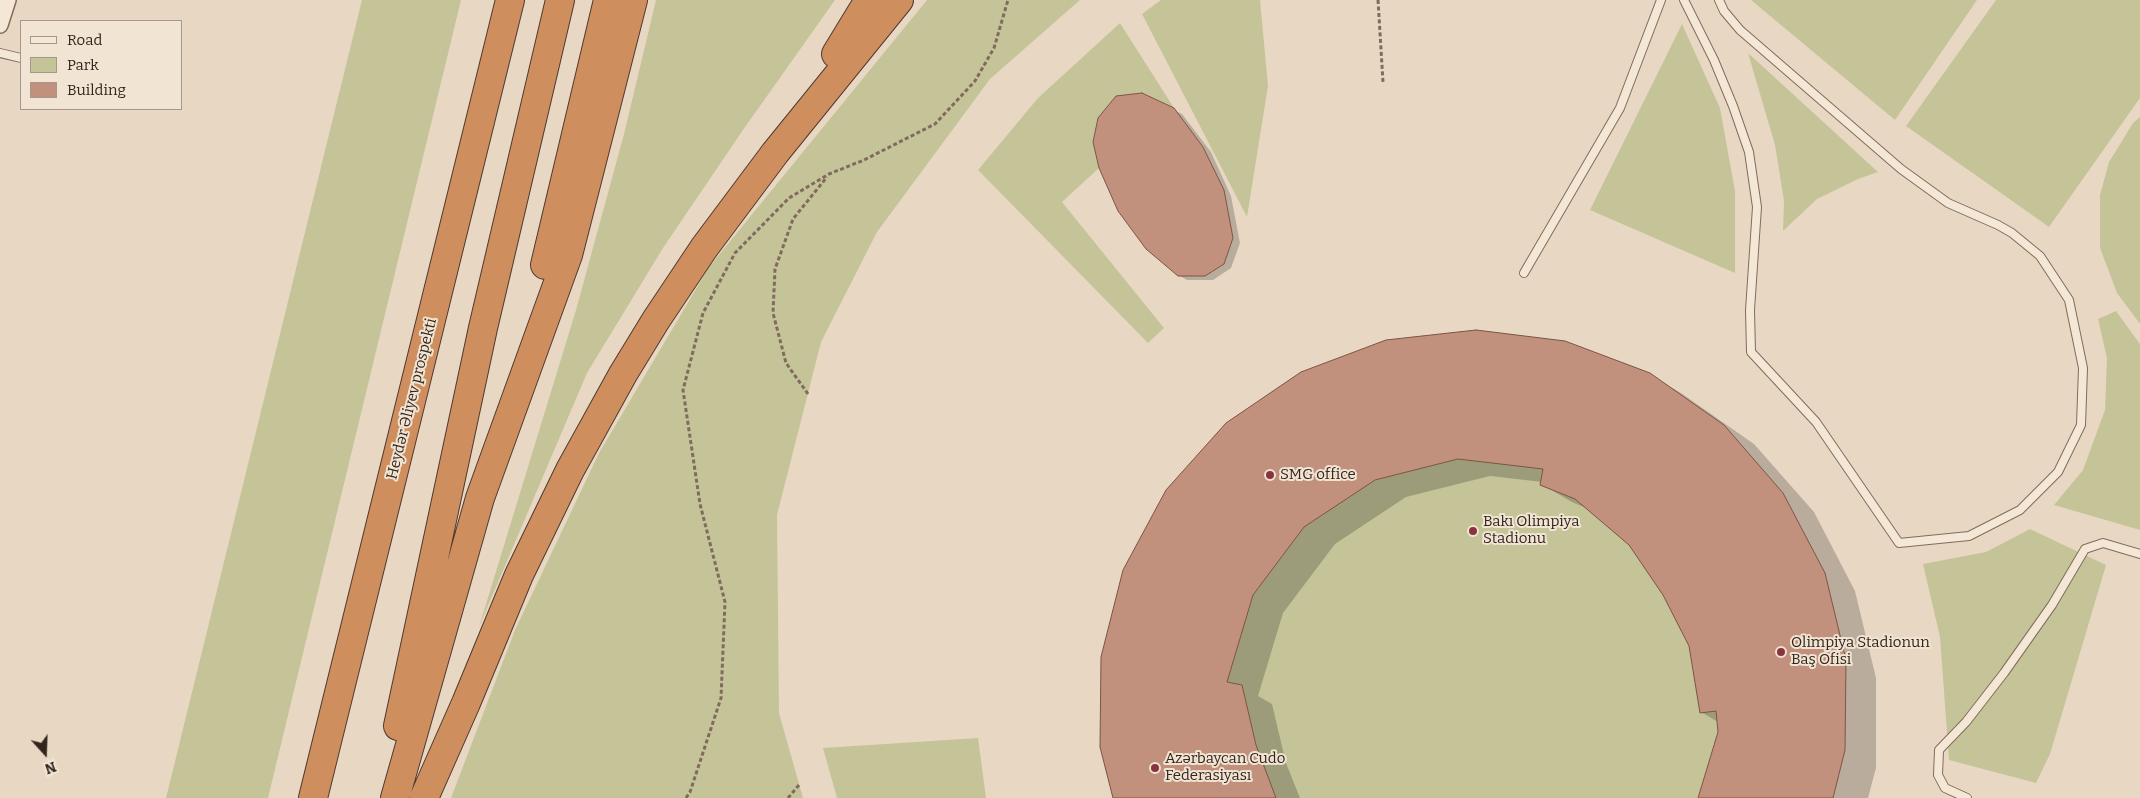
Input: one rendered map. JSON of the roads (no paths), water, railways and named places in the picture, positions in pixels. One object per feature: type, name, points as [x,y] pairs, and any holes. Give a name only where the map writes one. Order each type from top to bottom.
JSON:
[{"type":"highway","name":"Heydər Əliyev prospekti","points":[[313,798],[510,0]]},
{"type":"highway","points":[[383,798],[483,328],[560,0]]},
{"type":"highway","points":[[395,798],[548,254],[608,0]]},
{"type":"highway","points":[[480,498],[568,255],[633,0]]},
{"type":"highway","points":[[775,153],[869,0]]},
{"type":"highway","points":[[424,798],[466,703],[519,574],[580,452],[623,374],[704,248],[775,153],[898,0]]},
{"type":"street","points":[[0,25],[8,0]]},
{"type":"lane","points":[[1524,273],[1620,108],[1661,0]]},
{"type":"lane","points":[[1684,0],[1714,60],[1749,152],[1757,206],[1750,310],[1751,352],[1816,422],[1899,544],[1969,536],[2020,510],[2058,472],[2081,425],[2083,368],[2069,300],[2040,256],[1998,225],[1948,203],[1901,169],[1740,30],[1724,11],[1719,0]]},
{"type":"lane","points":[[0,53],[20,58]]},
{"type":"lane","points":[[1967,798],[1945,788],[1938,775],[1939,750],[1966,722],[2009,666],[2052,605],[2085,549],[2103,543],[2140,554]]},
{"type":"place","name":"SMG office","points":[[1270,475]]},
{"type":"place","name":"Bakı Olimpiya Stadionu","points":[[1473,531]]},
{"type":"place","name":"Olimpiya Stadionun Baş Ofisi","points":[[1781,652]]},
{"type":"place","name":"Azərbaycan Cudo Federasiyası","points":[[1155,768]]}]
